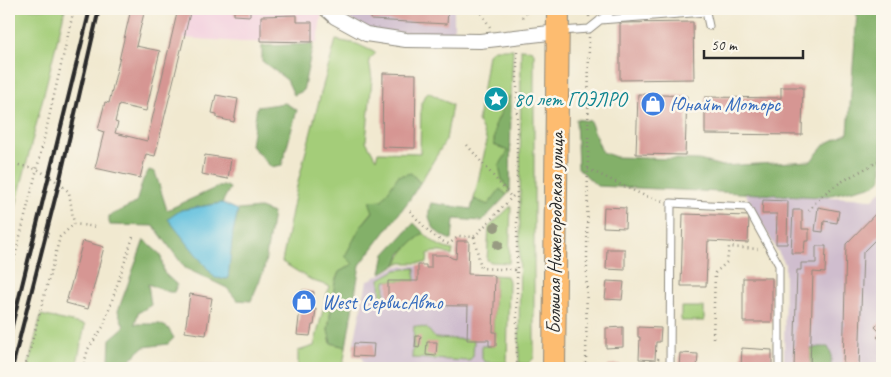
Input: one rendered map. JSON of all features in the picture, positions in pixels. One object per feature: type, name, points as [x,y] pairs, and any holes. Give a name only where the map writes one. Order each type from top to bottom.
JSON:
[{"type":"main road","name":"Большая Нижегородская улица","points":[[554,368],[558,9]]},
{"type":"street","points":[[326,9],[335,18],[366,34],[406,40],[480,41],[558,32]]},
{"type":"lane","points":[[558,32],[589,29],[614,9]]},
{"type":"lane","points":[[600,20],[672,11],[706,12],[709,26]]},
{"type":"lane","points":[[670,368],[671,204],[747,207],[779,265],[778,368]]},
{"type":"path","points":[[9,280],[74,9]]},
{"type":"path","points":[[479,9],[497,39]]},
{"type":"path","points":[[522,16],[528,9]]},
{"type":"path","points":[[586,368],[589,9]]},
{"type":"path","points":[[517,46],[517,368]]},
{"type":"path","points":[[466,145],[512,198]]},
{"type":"path","points":[[809,211],[814,203],[832,186],[882,159]]},
{"type":"path","points":[[9,163],[37,169],[60,182],[69,192],[74,224]]},
{"type":"path","points":[[588,169],[645,196],[671,204]]},
{"type":"path","points":[[410,211],[439,240],[449,244],[459,236],[474,237],[516,193]]},
{"type":"path","points":[[74,224],[97,228]]},
{"type":"path","points":[[25,368],[60,237],[74,224]]},
{"type":"path","points":[[83,368],[88,349],[103,327],[134,234]]},
{"type":"path","points":[[474,237],[481,268],[517,270]]},
{"type":"path","points":[[713,338],[715,273],[727,262],[729,247],[771,250]]},
{"type":"shaded area","points":[[191,9],[318,9],[322,12],[317,43],[242,42],[184,38]]},
{"type":"shaded area","points":[[334,9],[454,9],[454,34],[377,32],[340,15]]},
{"type":"shaded area","points":[[882,190],[882,368],[784,368],[785,264],[745,193],[873,199]]},
{"type":"shaded area","points":[[457,241],[469,241],[468,274],[507,276],[509,281],[507,363],[504,368],[366,368],[361,357],[353,356],[367,281],[398,266],[426,265],[426,268],[431,268],[431,255],[447,255],[456,259]]},
{"type":"shaded area","points":[[109,361],[224,365],[224,368],[108,368]]},
{"type":"green space","points":[[9,9],[65,9],[9,234]]},
{"type":"green space","points":[[854,9],[882,9],[882,178],[875,185],[822,197],[597,186],[578,168],[576,119],[590,121],[602,152],[616,157],[699,160],[722,166],[811,161],[825,144],[848,133],[857,13]]},
{"type":"green space","points":[[336,40],[357,44],[376,53],[369,60],[372,79],[366,141],[376,159],[378,152],[420,153],[421,103],[428,92],[452,105],[446,140],[420,183],[411,173],[382,200],[361,226],[354,264],[339,272],[335,282],[328,330],[331,343],[346,347],[343,365],[355,368],[298,368],[298,351],[314,346],[329,286],[313,281],[282,262],[297,186]]},
{"type":"green space","points":[[313,44],[303,91],[294,95],[287,80],[262,61],[262,46]]},
{"type":"green space","points":[[494,49],[513,49],[511,95],[503,102],[495,125],[494,145],[508,151],[502,180],[510,191],[507,195],[500,190],[488,206],[474,199],[487,141],[478,121],[488,54]]},
{"type":"green space","points":[[521,49],[531,50],[534,53],[534,358],[528,364],[519,363]]},
{"type":"green space","points":[[511,95],[510,191],[502,180],[499,166],[508,151],[494,145],[495,125],[503,102]]},
{"type":"green space","points":[[285,103],[297,110],[282,165],[271,167],[251,145],[257,107]]},
{"type":"green space","points":[[149,170],[155,172],[167,210],[220,186],[226,186],[230,188],[222,203],[181,210],[233,232],[238,210],[260,208],[273,213],[264,270],[251,301],[237,300],[227,288],[185,268],[154,226],[110,225],[109,216],[136,203],[143,180]]},
{"type":"green space","points":[[411,173],[420,183],[360,265],[346,347],[331,343],[328,330],[335,282],[339,272],[353,264],[345,256],[361,226],[373,212],[369,201],[382,200],[398,176]]},
{"type":"green space","points":[[500,189],[507,195],[482,221],[454,219],[452,240],[436,231],[432,226],[429,215],[431,203],[471,209],[474,199],[488,205]]},
{"type":"green space","points":[[511,206],[509,263],[491,262],[487,260],[489,227]]},
{"type":"green space","points":[[414,223],[424,233],[400,254],[396,265],[381,273],[385,254]]},
{"type":"green space","points":[[424,233],[437,244],[453,250],[452,256],[434,252],[428,254],[427,263],[399,263],[396,265],[407,247]]},
{"type":"green space","points":[[144,240],[161,255],[164,273],[177,285],[174,292],[169,292],[148,284],[151,305],[138,313],[135,324],[160,324],[168,328],[174,338],[168,344],[144,347],[131,358],[130,362],[109,361],[110,339],[124,327],[118,311]]},
{"type":"green space","points":[[415,268],[415,281],[385,281],[384,305],[381,304],[380,279],[396,270]]},
{"type":"green space","points":[[492,275],[507,276],[509,281],[507,363],[485,362],[482,359],[482,346],[495,346],[496,332],[493,332],[495,278]]},
{"type":"green space","points":[[681,307],[704,307],[704,321],[681,321]]},
{"type":"green space","points":[[41,315],[85,325],[76,368],[28,368]]},
{"type":"green space","points":[[414,326],[427,328],[435,338],[474,340],[473,356],[469,361],[412,358]]},
{"type":"green space","points":[[828,347],[831,353],[831,368],[810,368],[810,349]]},
{"type":"water","points":[[222,203],[238,210],[233,232],[228,279],[215,278],[168,219],[181,210]]},
{"type":"building","points":[[131,9],[145,9],[136,46],[160,51],[146,111],[119,105],[115,122],[118,123],[115,133],[147,141],[178,9],[191,9],[155,156],[146,154],[140,178],[95,168],[104,132],[98,130],[105,102],[109,103]]},
{"type":"building","points":[[234,9],[250,9],[250,16],[234,15]]},
{"type":"building","points":[[372,9],[448,11],[447,24],[371,20]]},
{"type":"building","points":[[297,15],[297,22],[312,22],[312,42],[261,41],[261,16]]},
{"type":"building","points":[[693,22],[694,79],[620,80],[620,23]]},
{"type":"building","points":[[383,73],[416,74],[415,148],[382,147]]},
{"type":"building","points":[[781,87],[803,87],[802,135],[705,134],[705,97],[781,98]]},
{"type":"building","points":[[638,94],[687,96],[685,155],[636,154]]},
{"type":"building","points":[[216,95],[238,99],[234,122],[217,118],[217,114],[212,113]]},
{"type":"building","points":[[205,155],[231,159],[228,179],[202,174]]},
{"type":"building","points":[[763,200],[788,201],[787,244],[776,244],[777,214],[762,214]]},
{"type":"building","points":[[604,207],[626,208],[625,228],[603,227]]},
{"type":"building","points":[[818,207],[839,211],[837,223],[824,221],[823,232],[815,231]]},
{"type":"building","points":[[882,207],[882,233],[863,252],[859,368],[843,368],[846,244]]},
{"type":"building","points":[[793,210],[802,210],[802,229],[809,229],[809,241],[805,241],[804,253],[791,253]]},
{"type":"building","points":[[683,214],[749,216],[748,243],[708,241],[706,286],[681,286]]},
{"type":"building","points":[[83,241],[104,247],[88,309],[66,303]]},
{"type":"building","points":[[457,241],[469,241],[468,274],[492,275],[495,277],[493,332],[496,332],[496,346],[489,346],[489,340],[467,340],[468,306],[388,305],[388,281],[418,281],[418,265],[426,265],[426,268],[431,268],[431,255],[447,255],[456,259]]},
{"type":"building","points":[[816,246],[826,246],[825,273],[813,272],[810,368],[794,368],[797,270],[801,270],[801,263],[816,263]]},
{"type":"building","points":[[607,249],[625,249],[625,270],[606,269]]},
{"type":"building","points":[[743,278],[772,278],[772,322],[743,322]]},
{"type":"building","points":[[607,281],[624,282],[622,300],[605,299]]},
{"type":"building","points":[[302,290],[314,292],[312,308],[316,309],[314,325],[312,325],[310,336],[297,335]]},
{"type":"building","points":[[190,294],[212,298],[206,335],[185,332]]},
{"type":"building","points":[[882,320],[882,342],[877,337],[881,333],[875,327]]},
{"type":"building","points":[[623,327],[623,347],[606,348],[606,328]]},
{"type":"building","points":[[638,327],[661,328],[660,342],[656,342],[655,360],[639,359],[640,337],[638,337]]},
{"type":"building","points":[[416,336],[421,336],[419,348],[415,347]]},
{"type":"building","points":[[427,342],[437,342],[436,356],[426,355]]},
{"type":"building","points":[[354,343],[374,344],[373,357],[353,356]]},
{"type":"building","points":[[742,348],[772,350],[772,368],[741,368]]},
{"type":"building","points":[[680,353],[698,354],[697,368],[679,368]]},
{"type":"building","points":[[620,364],[620,368],[608,368],[608,365]]},
{"type":"railway","points":[[9,338],[90,9]]},
{"type":"railway","points":[[12,368],[59,183],[99,9]]},
{"type":"place","name":"80 лет ГОЭЛРО","points":[[496,99]]},
{"type":"place","name":"Юнайт Моторс","points":[[653,104]]},
{"type":"place","name":"West СервисАвто","points":[[304,302]]}]
